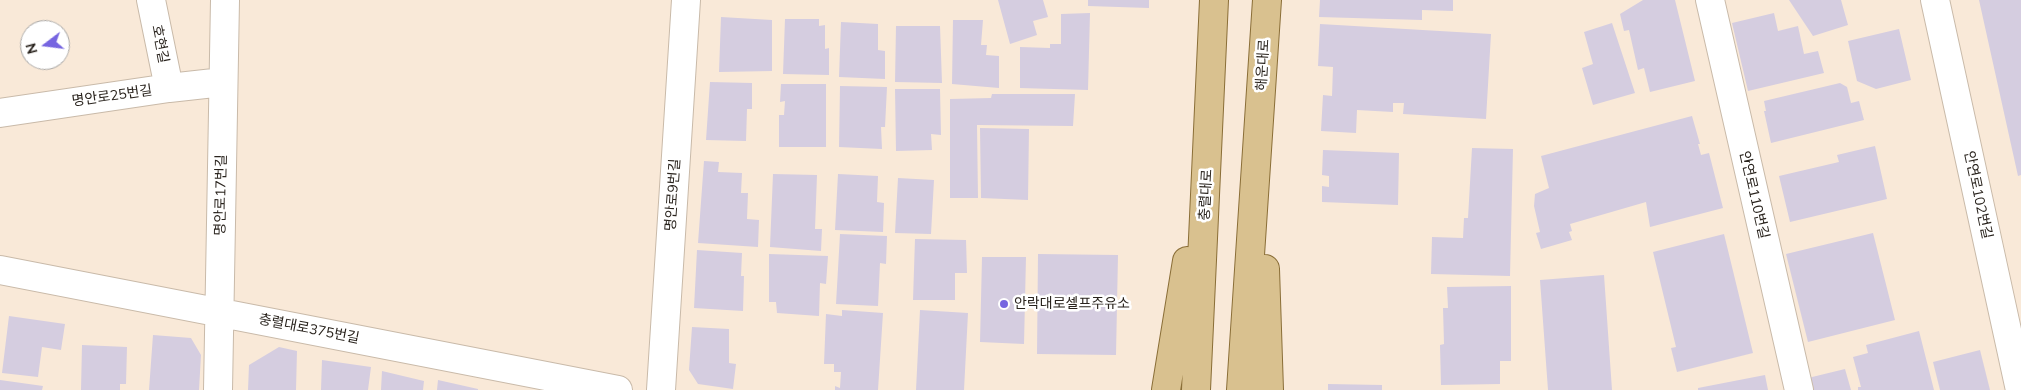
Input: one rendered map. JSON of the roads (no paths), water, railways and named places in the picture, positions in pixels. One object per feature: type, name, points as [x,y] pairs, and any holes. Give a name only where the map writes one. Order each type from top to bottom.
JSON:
[{"type":"main road","name":"충렬대로","points":[[1196,390],[1214,0]]},
{"type":"main road","name":"해운대로","points":[[1260,130],[1265,8]]},
{"type":"main road","points":[[1166,390],[1209,126]]},
{"type":"main road","points":[[1241,390],[1260,130]]},
{"type":"main road","points":[[1260,130],[1269,390]]},
{"type":"street","name":"호현길","points":[[151,0],[169,88]]},
{"type":"street","name":"명안로17번길","points":[[218,390],[225,0]]},
{"type":"street","name":"명안로9번길","points":[[661,390],[686,0]]},
{"type":"street","name":"안연로110번길","points":[[1710,0],[1799,390]]},
{"type":"street","name":"안연로102번길","points":[[1935,0],[2020,390]]},
{"type":"street","name":"명안로25번길","points":[[0,112],[223,82]]},
{"type":"street","name":"충렬대로375번길","points":[[0,270],[618,390]]},
{"type":"place","name":"안락대로셀프주유소","points":[[1004,304]]}]
